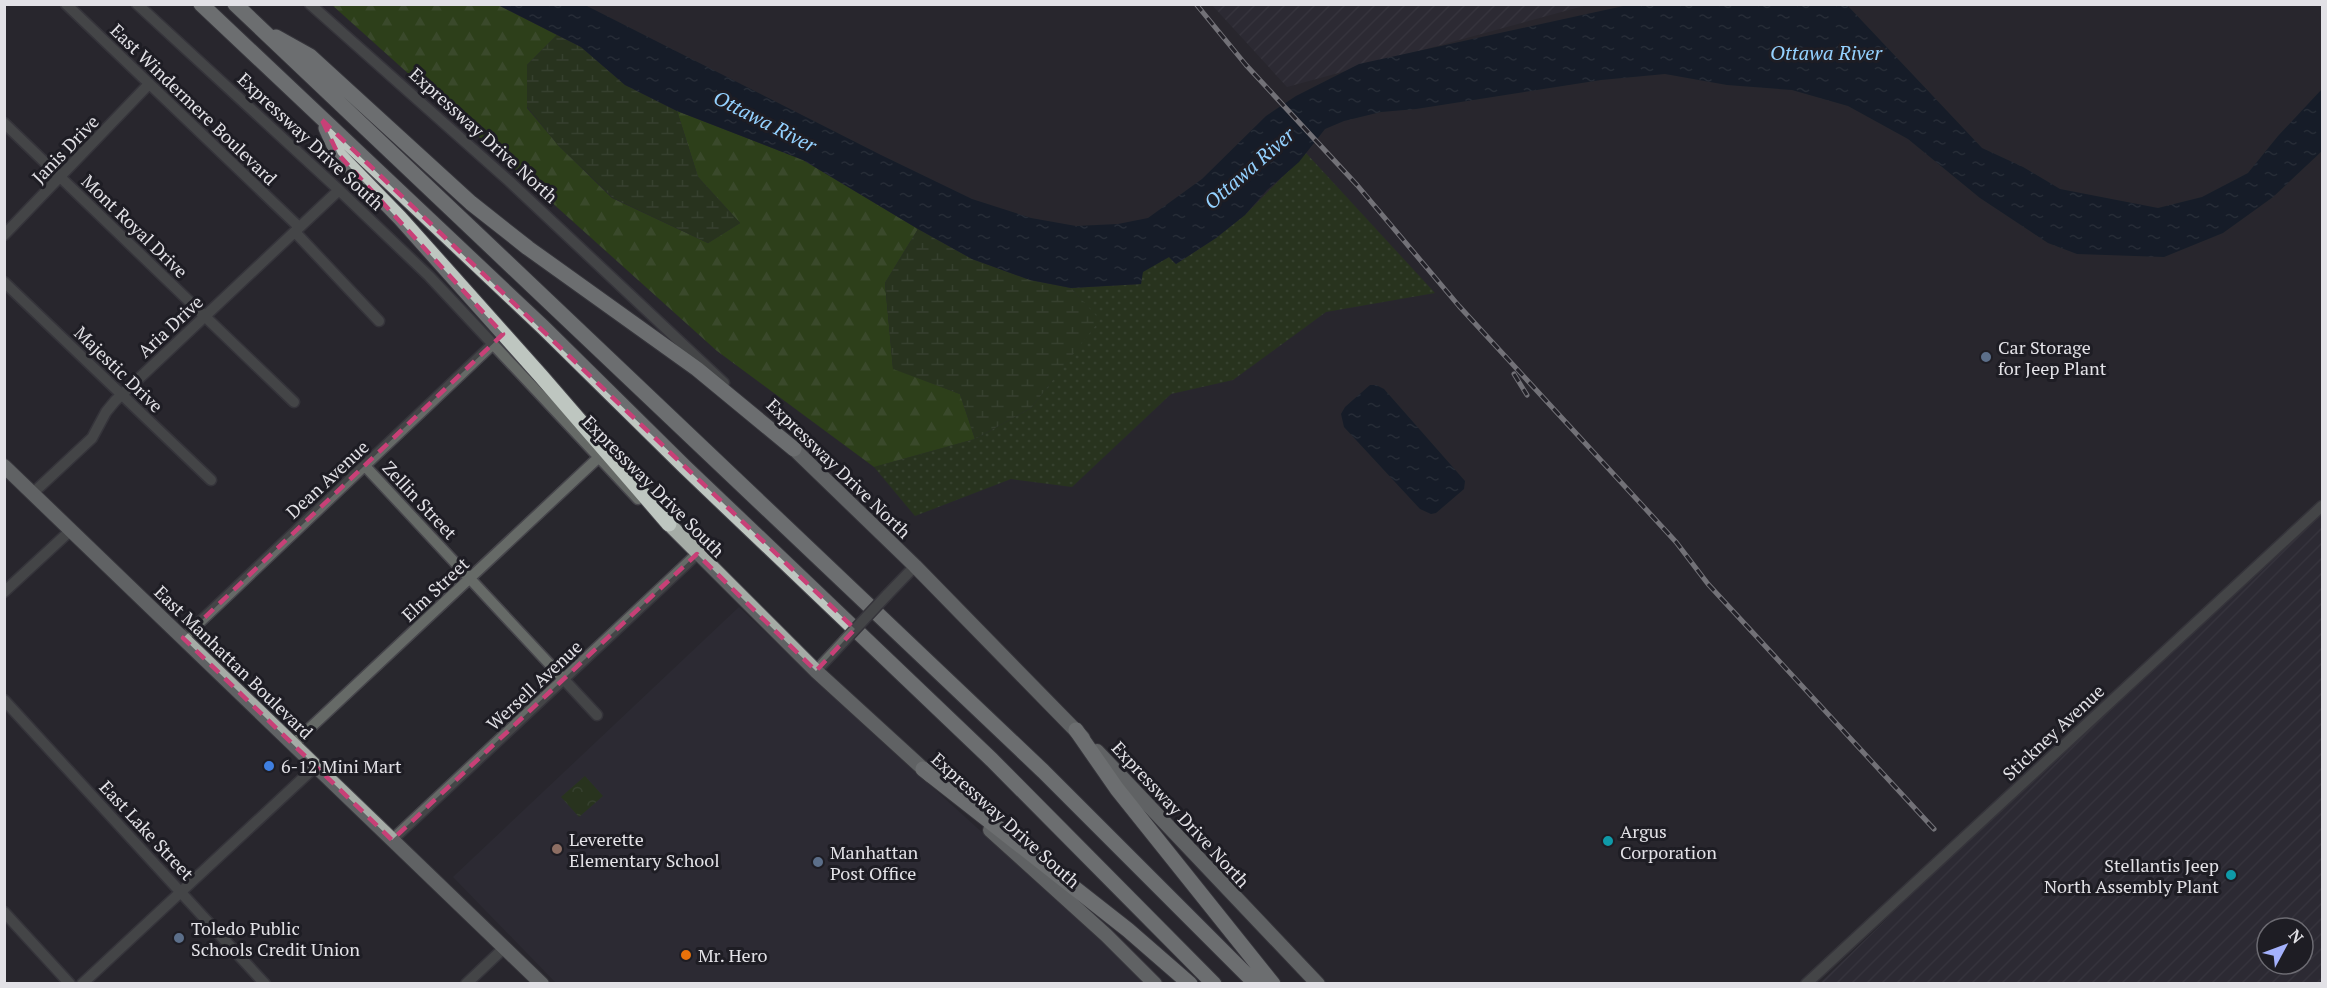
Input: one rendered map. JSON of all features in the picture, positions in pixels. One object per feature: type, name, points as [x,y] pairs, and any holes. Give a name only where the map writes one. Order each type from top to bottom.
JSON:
[{"type":"highway","points":[[201,4],[543,327],[685,467],[992,760],[1214,984]]},
{"type":"highway","points":[[235,4],[1043,771],[1256,984]]},
{"type":"highway","points":[[262,29],[310,56],[471,202],[528,248],[697,369],[794,449]]},
{"type":"highway","points":[[322,120],[338,154],[408,227],[669,524]]},
{"type":"highway","points":[[1076,730],[1125,798],[1273,984]]},
{"type":"highway","points":[[923,769],[1128,930],[1190,984]]},
{"type":"main road","name":"Expressway Drive North","points":[[794,449],[915,566],[1076,730],[1318,984]]},
{"type":"main road","name":"East Manhattan Boulevard","points":[[4,466],[542,984]]},
{"type":"main road","name":"Expressway Drive South","points":[[669,524],[816,671],[1099,929],[1155,984]]},
{"type":"street","name":"East Windermere Boulevard","points":[[66,4],[297,230],[379,321]]},
{"type":"street","name":"Expressway Drive South","points":[[136,4],[429,276],[598,458],[646,506],[669,524]]},
{"type":"street","name":"Expressway Drive North","points":[[310,4],[509,181],[794,449]]},
{"type":"street","name":"Janis Drive","points":[[4,236],[149,84]]},
{"type":"street","name":"Mont Royal Drive","points":[[4,123],[294,402]]},
{"type":"street","name":"Aria Drive","points":[[33,493],[92,438],[106,412],[122,394],[339,190]]},
{"type":"street","name":"Majestic Drive","points":[[4,282],[211,480]]},
{"type":"street","name":"Dean Avenue","points":[[183,638],[493,344]]},
{"type":"street","name":"Elm Street","points":[[293,744],[598,458]]},
{"type":"street","name":"Zellin Street","points":[[365,466],[597,714]]},
{"type":"street","name":"Stickney Avenue","points":[[1806,984],[2322,506]]},
{"type":"street","points":[[4,592],[71,530]]},
{"type":"street","name":"Wersell Avenue","points":[[392,840],[697,554]]},
{"type":"street","points":[[816,671],[915,566]]},
{"type":"street","name":"East Lake Street","points":[[4,700],[266,984]]},
{"type":"street","points":[[82,984],[316,766]]},
{"type":"street","points":[[4,912],[70,984]]},
{"type":"street","points":[[466,984],[504,948]]},
{"type":"highlighted area","points":[[322,120],[855,629],[816,671],[697,554],[392,840],[183,638],[503,334],[338,154]]},
{"type":"shaded area","points":[[1212,5],[1587,5],[1287,87]]},
{"type":"shaded area","points":[[2322,505],[2322,983],[1819,984],[2189,629]]},
{"type":"shaded area","points":[[739,607],[869,730],[1112,950],[1145,983],[556,983],[453,877]]},
{"type":"green space","points":[[332,5],[498,5],[557,35],[527,65],[527,108],[559,146],[612,198],[708,243],[740,223],[698,177],[677,111],[803,160],[918,229],[885,283],[893,368],[960,394],[975,439],[874,467],[717,351]]},
{"type":"green space","points":[[557,35],[581,47],[625,85],[677,111],[698,177],[740,223],[708,243],[613,198],[559,146],[527,107],[527,65]]},
{"type":"green space","points":[[1306,153],[1435,293],[1326,312],[1233,380],[1171,394],[1072,487],[1011,479],[915,516],[874,467],[975,439],[1031,408],[1099,320],[1071,288],[1141,284],[1142,272],[1169,257],[1176,264],[1216,238],[1245,215]]},
{"type":"green space","points":[[918,229],[972,259],[1030,280],[1071,288],[1100,320],[1031,408],[975,439],[960,394],[893,369],[885,283]]},
{"type":"green space","points":[[585,776],[603,796],[579,817],[561,797]]},
{"type":"water","name":"Ottawa River","points":[[498,5],[585,5],[972,199],[1031,218],[1076,226],[1118,224],[1148,218],[1202,179],[1266,116],[1296,96],[1359,64],[1628,5],[1847,5],[1982,148],[2023,167],[2060,189],[2158,208],[2202,197],[2248,173],[2278,136],[2322,89],[2322,151],[2273,197],[2223,233],[2164,257],[2077,254],[2048,243],[1980,198],[1908,139],[1848,106],[1792,90],[1727,85],[1665,74],[1601,80],[1416,109],[1381,112],[1344,121],[1325,129],[1299,162],[1267,190],[1245,215],[1216,238],[1176,264],[1169,257],[1143,272],[1141,284],[1071,288],[1030,280],[972,259],[803,160],[677,111],[625,85],[581,47]]},
{"type":"water","points":[[1370,385],[1384,389],[1465,481],[1464,489],[1436,513],[1431,514],[1420,509],[1344,427],[1341,414],[1345,407]]},
{"type":"railway","points":[[1196,4],[1246,65],[1357,185],[1459,306],[1676,542],[1708,584],[1934,829]]},
{"type":"railway","points":[[1514,374],[1527,395]]},
{"type":"place","name":"Car Storage for Jeep Plant","points":[[1986,357]]},
{"type":"place","name":"6-12 Mini Mart","points":[[269,766]]},
{"type":"place","name":"Argus Corporation","points":[[1608,841]]},
{"type":"place","name":"Leverette Elementary School","points":[[557,849]]},
{"type":"place","name":"Manhattan Post Office","points":[[818,862]]},
{"type":"place","name":"Stellantis Jeep North Assembly Plant","points":[[2231,875]]},
{"type":"place","name":"Toledo Public Schools Credit Union","points":[[179,938]]},
{"type":"place","name":"Mr. Hero","points":[[686,955]]}]
